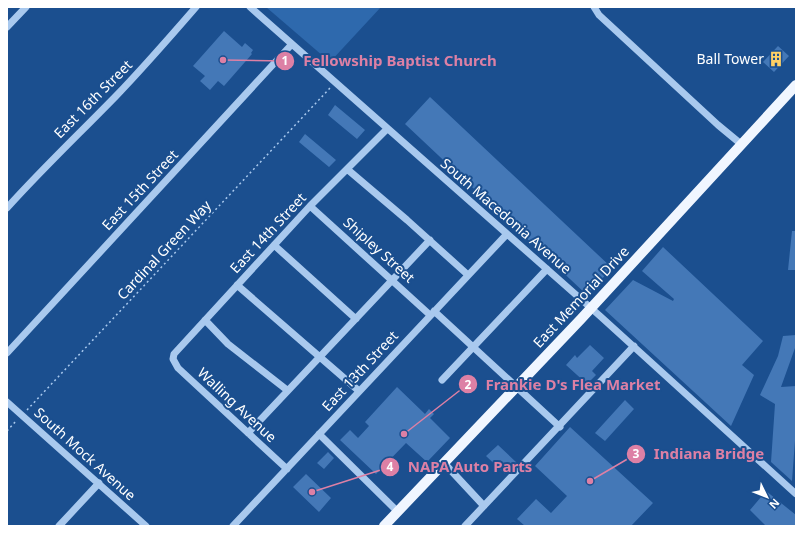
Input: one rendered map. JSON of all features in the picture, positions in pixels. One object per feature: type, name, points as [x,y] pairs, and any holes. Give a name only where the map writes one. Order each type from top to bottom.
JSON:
[{"type":"main road","name":"East Memorial Drive","points":[[384,526],[591,308],[796,84]]},
{"type":"street","points":[[7,27],[26,7]]},
{"type":"street","name":"East 16th Street","points":[[7,208],[60,151],[146,64],[196,7]]},
{"type":"street","name":"South Macedonia Avenue","points":[[250,7],[387,129],[547,268],[796,494]]},
{"type":"street","points":[[594,7],[599,15],[741,144]]},
{"type":"street","name":"East 15th Street","points":[[7,353],[292,44]]},
{"type":"street","name":"East 14th Street","points":[[173,359],[177,350],[310,206],[387,129]]},
{"type":"street","points":[[347,169],[430,240],[468,275]]},
{"type":"street","name":"Shipley Street","points":[[310,206],[393,281],[474,348],[560,427]]},
{"type":"street","name":"East 13th Street","points":[[233,526],[507,234]]},
{"type":"street","points":[[248,433],[287,390],[321,358],[356,318],[393,281],[430,240]]},
{"type":"street","points":[[274,245],[356,318]]},
{"type":"street","points":[[442,380],[474,348],[547,268]]},
{"type":"street","points":[[237,285],[359,391]]},
{"type":"street","points":[[205,320],[228,344],[287,390]]},
{"type":"street","points":[[465,526],[560,427],[634,346]]},
{"type":"street","name":"Walling Avenue","points":[[173,359],[178,368],[286,469]]},
{"type":"street","name":"South Mock Avenue","points":[[7,402],[146,526]]},
{"type":"street","points":[[319,434],[398,512]]},
{"type":"street","points":[[444,463],[484,506]]},
{"type":"street","points":[[59,526],[99,483]]},
{"type":"path","name":"Cardinal Green Way","points":[[7,432],[335,83]]},
{"type":"shaded area","points":[[266,7],[381,7],[330,62]]},
{"type":"building","points":[[224,31],[242,47],[245,43],[253,50],[251,53],[252,54],[224,86],[218,81],[210,90],[200,81],[205,76],[193,66]]},
{"type":"building","name":"Ball Tower","points":[[778,46],[789,56],[774,72],[763,62]]},
{"type":"building","points":[[430,97],[612,268],[587,295],[405,124]]},
{"type":"building","points":[[335,105],[365,130],[357,139],[328,115]]},
{"type":"building","points":[[305,134],[336,160],[329,167],[299,142]]},
{"type":"building","points":[[792,231],[796,231],[796,270],[788,270]]},
{"type":"building","points":[[663,247],[763,341],[742,365],[754,375],[731,426],[605,310],[633,280],[673,301],[674,299],[642,271]]},
{"type":"building","points":[[796,335],[795,348],[781,387],[796,386],[796,427],[792,481],[771,462],[775,404],[760,395],[778,356],[783,336]]},
{"type":"building","points":[[590,345],[604,358],[592,371],[596,375],[587,384],[566,365],[575,355],[577,358]]},
{"type":"building","points":[[397,387],[425,414],[429,409],[434,414],[430,418],[450,438],[427,462],[406,443],[376,474],[340,440],[350,430],[358,438],[369,426],[365,422]]},
{"type":"building","points":[[625,400],[634,409],[605,441],[595,433]]},
{"type":"building","points":[[570,427],[653,503],[631,526],[525,526],[517,519],[536,499],[551,513],[567,496],[535,466]]},
{"type":"building","points":[[498,445],[517,463],[505,474],[486,456]]},
{"type":"building","points":[[328,452],[334,458],[324,469],[317,463]]},
{"type":"building","points":[[306,474],[331,498],[319,512],[293,487]]},
{"type":"building","points":[[766,491],[796,515],[796,526],[766,526],[750,510]]},
{"type":"place","name":"Ball Tower","points":[[776,59]]},
{"type":"place","name":"Fellowship Baptist Church","points":[[223,60]]},
{"type":"place","name":"Frankie D's Flea Market","points":[[404,434]]},
{"type":"place","name":"Indiana Bridge","points":[[590,481]]},
{"type":"place","name":"NAPA Auto Parts","points":[[312,492]]}]
